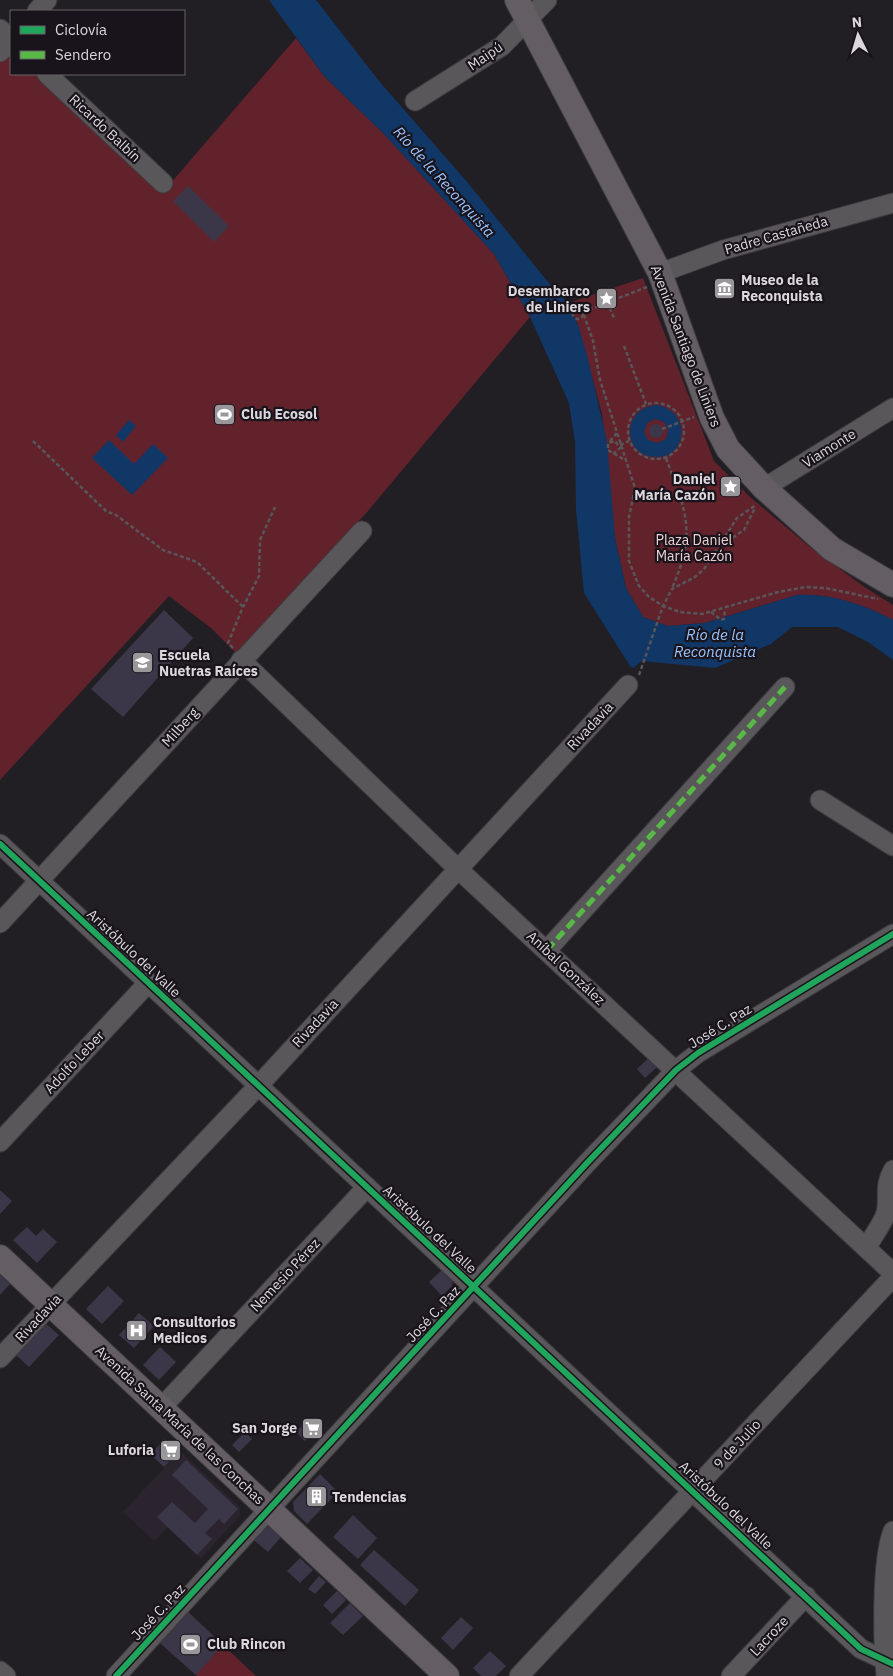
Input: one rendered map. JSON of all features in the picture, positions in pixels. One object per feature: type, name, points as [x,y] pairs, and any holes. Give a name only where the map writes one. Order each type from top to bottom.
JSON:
[{"type":"main road","name":"Avenida Santiago de Liniers","points":[[522,10],[664,282],[720,436],[760,497],[832,548],[888,592]]},
{"type":"main road","name":"Avenida Santa María de las Conchas","points":[[0,1257],[447,1676]]},
{"type":"street","points":[[38,10],[47,0]]},
{"type":"street","name":"Maipú","points":[[415,101],[502,46],[522,10],[547,0]]},
{"type":"street","points":[[0,29],[10,39]]},
{"type":"street","points":[[0,52],[10,41]]},
{"type":"street","name":"Ricardo Balbín","points":[[49,75],[163,183]]},
{"type":"street","name":"Padre Castañeda","points":[[664,282],[723,250],[893,203]]},
{"type":"street","name":"Viamonte","points":[[760,497],[893,408]]},
{"type":"street","name":"Milberg","points":[[0,923],[362,531]]},
{"type":"street","name":"Aníbal González","points":[[241,660],[458,869],[893,1273]]},
{"type":"street","name":"Rivadavia","points":[[0,1358],[258,1086],[634,679]]},
{"type":"street","points":[[546,950],[785,688]]},
{"type":"street","points":[[820,800],[893,846]]},
{"type":"street","name":"Aristóbulo del Valle","points":[[0,844],[861,1648],[888,1666]]},
{"type":"street","name":"José C. Paz","points":[[116,1676],[587,1163],[676,1070],[698,1053],[893,934]]},
{"type":"street","name":"Adolfo Leber","points":[[0,1142],[148,983]]},
{"type":"street","points":[[866,1248],[881,1224],[886,1211],[886,1188],[893,1170]]},
{"type":"street","name":"Nemesio Pérez","points":[[162,1407],[367,1187]]},
{"type":"street","name":"9 de Julio","points":[[519,1676],[893,1277]]},
{"type":"street","points":[[888,1666],[886,1566],[888,1543],[893,1531]]},
{"type":"street","name":"Lacroze","points":[[731,1676],[806,1596]]},
{"type":"street","points":[[0,1671],[6,1676]]},
{"type":"path","points":[[664,282],[654,296],[647,287],[583,312],[581,318],[578,319],[573,316],[575,309],[583,312],[593,341],[600,380],[635,488],[628,533],[631,568],[639,586],[663,606],[691,614],[711,612],[778,592],[806,587],[888,592]]},
{"type":"path","points":[[607,302],[615,320]]},
{"type":"path","points":[[624,346],[646,404]]},
{"type":"path","points":[[661,403],[668,405],[679,414],[682,421],[684,428],[682,443],[673,454],[666,458],[651,459],[644,457],[638,453],[629,441],[628,426],[630,419],[634,413],[646,404],[661,403]]},
{"type":"path","points":[[662,429],[700,414]]},
{"type":"path","points":[[618,433],[608,443],[608,450],[625,460]]},
{"type":"path","points":[[34,441],[106,511],[116,515],[163,550],[197,562],[242,607]]},
{"type":"path","points":[[608,443],[614,441],[620,445]]},
{"type":"path","points":[[620,445],[629,441]]},
{"type":"path","points":[[613,454],[619,451],[620,445]]},
{"type":"path","points":[[634,679],[685,556],[687,528],[683,502],[666,458]]},
{"type":"path","points":[[720,546],[744,530],[760,497]]},
{"type":"path","points":[[672,590],[695,577],[720,546],[737,518],[760,497]]},
{"type":"path","points":[[241,660],[228,643],[242,607],[259,576],[260,540],[275,507]]},
{"type":"path","points":[[711,612],[721,620],[724,619],[725,608]]},
{"type":"shaded area","points":[[180,1451],[240,1507],[240,1516],[201,1558],[168,1527],[154,1541],[123,1512]]},
{"type":"green space","name":"Club Ecosol","points":[[296,38],[324,76],[384,134],[494,254],[530,317],[368,511],[237,654],[211,628],[169,596],[0,780],[0,61],[5,55],[10,55],[10,75],[37,75],[163,192]]},
{"type":"green space","name":"Plaza Daniel María Cazón","points":[[643,278],[714,461],[750,497],[810,547],[863,586],[893,605],[893,620],[871,609],[847,601],[809,595],[797,595],[705,623],[668,626],[643,617],[626,588],[615,538],[602,414],[578,325],[568,303]]},
{"type":"green space","name":"Club Rincon","points":[[188,1612],[256,1676],[197,1676],[159,1642]]},
{"type":"water","name":"Río de la Reconquista","points":[[269,0],[316,0],[379,81],[468,183],[552,287],[566,301],[578,325],[587,355],[607,441],[615,538],[626,588],[643,617],[668,626],[705,623],[797,595],[834,598],[871,609],[893,620],[893,660],[868,642],[838,627],[792,627],[771,644],[715,668],[642,661],[633,668],[630,666],[584,593],[576,509],[575,441],[569,403],[530,317],[494,254],[384,134],[324,76]]},
{"type":"water","points":[[657,405],[668,409],[676,416],[680,425],[682,434],[679,443],[674,451],[666,456],[655,457],[644,454],[636,448],[631,440],[632,422],[637,414],[645,408]],"holes":[[[655,419],[664,422],[668,430],[666,439],[657,443],[648,440],[644,432],[647,423]]]},
{"type":"water","points":[[129,420],[136,426],[123,442],[116,435]]},
{"type":"water","points":[[109,440],[134,464],[153,444],[168,458],[132,495],[92,458]]},
{"type":"building","points":[[188,186],[229,226],[214,242],[173,201]]},
{"type":"building","points":[[656,424],[661,426],[663,431],[661,436],[656,438],[651,436],[649,431],[651,426]]},
{"type":"building","name":"Escuela Nuetras Raíces","points":[[164,610],[193,638],[123,717],[91,689]]},
{"type":"building","points":[[651,1056],[657,1062],[657,1067],[645,1078],[637,1069]]},
{"type":"building","points":[[0,1190],[12,1201],[0,1214]]},
{"type":"building","points":[[27,1227],[36,1236],[43,1229],[57,1242],[37,1263],[13,1240]]},
{"type":"building","points":[[445,1267],[453,1276],[452,1286],[442,1296],[429,1282]]},
{"type":"building","points":[[0,1275],[10,1284],[0,1295]]},
{"type":"building","points":[[108,1286],[124,1301],[102,1324],[86,1309]]},
{"type":"building","name":"Consultorios Medicos","points":[[139,1313],[154,1326],[134,1348],[119,1335]]},
{"type":"building","points":[[45,1323],[59,1335],[29,1367],[16,1355]]},
{"type":"building","points":[[160,1347],[176,1362],[159,1380],[143,1365]]},
{"type":"building","points":[[309,1419],[318,1428],[305,1441],[296,1432]]},
{"type":"building","points":[[245,1432],[252,1439],[239,1452],[232,1445]]},
{"type":"building","points":[[164,1439],[178,1453],[164,1467],[151,1455]]},
{"type":"building","points":[[186,1460],[238,1509],[224,1524],[219,1519],[205,1533],[212,1539],[197,1555],[157,1517],[172,1502],[195,1523],[208,1509],[172,1475]]},
{"type":"building","name":"Tendencias","points":[[320,1474],[338,1492],[307,1524],[294,1511],[293,1502]]},
{"type":"building","points":[[353,1515],[377,1538],[358,1559],[333,1537]]},
{"type":"building","points":[[261,1526],[271,1526],[282,1536],[268,1552],[251,1538]]},
{"type":"building","points":[[374,1550],[419,1590],[405,1606],[360,1565]]},
{"type":"building","points":[[300,1558],[313,1570],[300,1583],[287,1571]]},
{"type":"building","points":[[319,1576],[326,1582],[315,1594],[308,1589]]},
{"type":"building","points":[[337,1591],[346,1600],[332,1614],[323,1605]]},
{"type":"building","points":[[350,1603],[363,1616],[343,1635],[330,1623]]},
{"type":"building","name":"Club Rincon","points":[[188,1612],[223,1645],[196,1675],[159,1642]]},
{"type":"building","points":[[461,1617],[473,1628],[453,1650],[441,1638]]},
{"type":"building","points":[[490,1651],[506,1666],[496,1676],[481,1676],[473,1668]]},
{"type":"marked path","points":[[547,950],[785,687]]},
{"type":"cycle path","points":[[0,844],[861,1649],[893,1664]]},
{"type":"cycle path","points":[[116,1676],[587,1163],[676,1070],[698,1053],[893,934]]},
{"type":"place","name":"Museo de la Reconquista","points":[[725,288]]},
{"type":"place","name":"Desembarco de Liniers","points":[[606,299]]},
{"type":"place","name":"Club Ecosol","points":[[225,414]]},
{"type":"place","name":"Daniel María Cazón","points":[[731,487]]},
{"type":"place","name":"Escuela Nuetras Raíces","points":[[143,663]]},
{"type":"place","name":"Consultorios Medicos","points":[[137,1330]]},
{"type":"place","name":"San Jorge","points":[[313,1428]]},
{"type":"place","name":"Luforia","points":[[170,1450]]},
{"type":"place","name":"Tendencias","points":[[316,1497]]},
{"type":"place","name":"Club Rincon","points":[[191,1644]]}]
